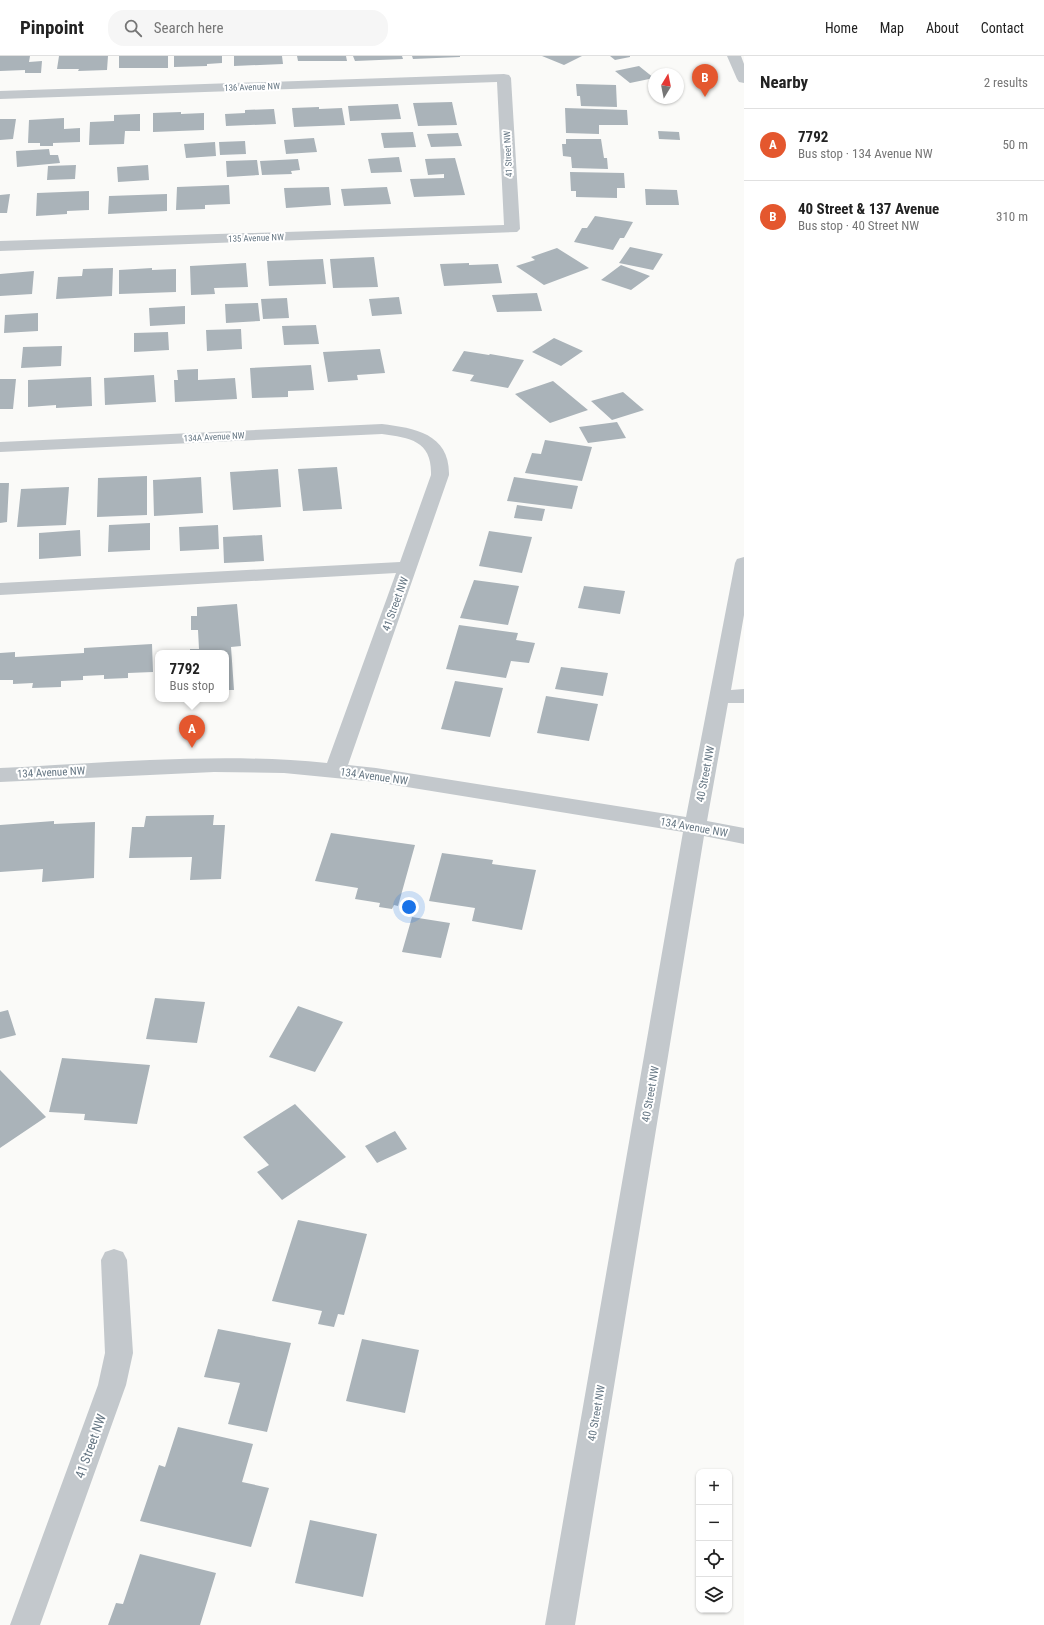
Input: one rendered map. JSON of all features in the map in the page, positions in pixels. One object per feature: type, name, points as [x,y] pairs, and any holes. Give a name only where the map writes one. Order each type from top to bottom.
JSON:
[{"type":"street","points":[[734,56],[744,79]]},
{"type":"street","name":"136 Avenue NW","points":[[0,95],[504,78]]},
{"type":"street","name":"41 Street NW","points":[[504,78],[512,229]]},
{"type":"street","name":"135 Avenue NW","points":[[0,246],[512,229]]},
{"type":"street","name":"134A Avenue NW","points":[[0,447],[382,429],[401,431],[427,441]]},
{"type":"street","name":"41 Street NW","points":[[335,771],[440,475],[442,465],[435,448],[427,441]]},
{"type":"street","name":"40 Street NW","points":[[560,1625],[695,826],[744,563]]},
{"type":"street","points":[[0,589],[408,567]]},
{"type":"street","points":[[720,697],[744,696]]},
{"type":"street","name":"134 Avenue NW","points":[[0,775],[214,765],[284,766],[376,775],[695,826],[744,836]]},
{"type":"street","name":"41 Street NW","points":[[25,1625],[112,1385],[118,1360],[119,1322],[114,1260]]},
{"type":"building","points":[[0,56],[30,56],[29,62],[42,61],[41,73],[25,73],[25,70],[0,71]]},
{"type":"building","points":[[59,56],[108,56],[107,70],[78,71],[79,69],[57,69]]},
{"type":"building","points":[[119,56],[168,56],[168,68],[119,68]]},
{"type":"building","points":[[174,56],[222,56],[222,63],[207,64],[207,66],[174,67]]},
{"type":"building","points":[[234,56],[282,56],[283,64],[234,66]]},
{"type":"building","points":[[297,56],[346,56],[347,61],[298,61]]},
{"type":"building","points":[[353,56],[402,56],[403,59],[355,61]]},
{"type":"building","points":[[412,56],[460,56],[460,57],[413,59]]},
{"type":"building","points":[[542,56],[582,56],[564,65]]},
{"type":"building","points":[[610,56],[630,56],[630,57],[615,60]]},
{"type":"building","points":[[639,66],[648,73],[648,79],[630,83],[615,71]]},
{"type":"building","points":[[576,84],[616,85],[617,107],[581,106],[580,96],[577,96]]},
{"type":"building","points":[[452,102],[457,125],[418,126],[413,103]]},
{"type":"building","points":[[398,104],[401,119],[350,121],[348,106]]},
{"type":"building","points":[[319,107],[319,109],[342,108],[345,125],[294,127],[292,108]]},
{"type":"building","points":[[565,108],[627,110],[628,125],[599,125],[599,134],[566,133]]},
{"type":"building","points":[[274,109],[276,124],[226,126],[225,114],[245,113],[245,110]]},
{"type":"building","points":[[181,112],[181,114],[204,113],[204,130],[153,132],[153,113]]},
{"type":"building","points":[[140,114],[140,131],[125,131],[124,144],[89,145],[90,122],[114,121],[114,115]]},
{"type":"building","points":[[64,118],[64,129],[80,128],[80,142],[53,143],[53,146],[40,146],[40,143],[28,143],[29,120]]},
{"type":"building","points":[[0,119],[16,119],[13,139],[0,140]]},
{"type":"building","points":[[658,131],[679,132],[680,140],[659,139]]},
{"type":"building","points":[[413,132],[416,147],[384,148],[381,133]]},
{"type":"building","points":[[458,133],[462,146],[431,147],[427,134]]},
{"type":"building","points":[[314,138],[317,152],[286,154],[284,140]]},
{"type":"building","points":[[566,139],[601,139],[604,158],[607,158],[608,169],[572,168],[571,157],[563,156],[562,144],[566,144]]},
{"type":"building","points":[[245,141],[246,154],[220,155],[219,142]]},
{"type":"building","points":[[215,142],[216,156],[186,158],[184,144]]},
{"type":"building","points":[[49,149],[50,155],[58,155],[60,163],[17,167],[16,151]]},
{"type":"building","points":[[399,157],[402,172],[371,173],[368,159]]},
{"type":"building","points":[[455,158],[465,195],[414,197],[410,179],[444,178],[444,174],[428,175],[425,159]]},
{"type":"building","points":[[298,159],[300,170],[291,171],[292,174],[262,175],[260,161]]},
{"type":"building","points":[[257,160],[259,175],[227,177],[226,161]]},
{"type":"building","points":[[76,165],[75,179],[47,180],[48,166]]},
{"type":"building","points":[[148,165],[149,180],[118,182],[117,167]]},
{"type":"building","points":[[570,172],[624,173],[625,188],[617,188],[617,198],[576,197],[576,191],[571,191]]},
{"type":"building","points":[[229,185],[230,204],[205,205],[205,209],[176,210],[177,187]]},
{"type":"building","points":[[329,187],[331,205],[286,208],[284,188]]},
{"type":"building","points":[[387,187],[391,204],[344,206],[341,189]]},
{"type":"building","points":[[645,189],[677,190],[679,205],[646,205]]},
{"type":"building","points":[[89,191],[89,210],[67,211],[67,214],[36,216],[37,193]]},
{"type":"building","points":[[10,194],[7,213],[0,213],[0,195]]},
{"type":"building","points":[[167,194],[167,211],[108,214],[109,196]]},
{"type":"building","points":[[595,216],[633,222],[624,238],[620,238],[613,250],[574,242],[582,228],[587,228]]},
{"type":"building","points":[[630,247],[663,254],[653,270],[619,263]]},
{"type":"building","points":[[557,248],[589,268],[544,285],[516,266],[535,260],[531,257]]},
{"type":"building","points":[[374,257],[378,287],[333,288],[330,259]]},
{"type":"building","points":[[323,259],[326,284],[269,286],[267,261]]},
{"type":"building","points":[[246,263],[248,287],[214,288],[215,294],[191,295],[190,266]]},
{"type":"building","points":[[469,263],[469,265],[498,264],[502,283],[444,286],[440,264]]},
{"type":"building","points":[[621,265],[650,276],[631,290],[601,280]]},
{"type":"building","points":[[113,268],[112,296],[56,299],[58,277],[82,276],[83,269]]},
{"type":"building","points":[[152,268],[152,270],[176,269],[176,292],[119,294],[119,270]]},
{"type":"building","points":[[34,271],[32,294],[0,296],[0,274]]},
{"type":"building","points":[[537,293],[542,311],[497,312],[492,295]]},
{"type":"building","points":[[399,297],[402,314],[372,316],[369,299]]},
{"type":"building","points":[[287,298],[289,318],[263,319],[261,299]]},
{"type":"building","points":[[258,303],[260,321],[226,323],[225,304]]},
{"type":"building","points":[[185,306],[185,324],[150,326],[149,308]]},
{"type":"building","points":[[38,313],[38,331],[4,333],[5,315]]},
{"type":"building","points":[[316,325],[319,344],[284,345],[282,326]]},
{"type":"building","points":[[241,329],[242,349],[207,351],[206,330]]},
{"type":"building","points":[[168,332],[169,350],[134,352],[134,333]]},
{"type":"building","points":[[554,338],[583,351],[561,366],[532,352]]},
{"type":"building","points":[[62,346],[61,366],[21,368],[23,347]]},
{"type":"building","points":[[380,349],[385,373],[357,375],[358,380],[328,382],[323,352]]},
{"type":"building","points":[[464,351],[524,360],[508,388],[470,381],[474,375],[452,371]]},
{"type":"building","points":[[311,365],[314,390],[288,391],[288,397],[252,398],[250,368]]},
{"type":"building","points":[[198,369],[198,380],[235,378],[237,399],[175,402],[174,380],[178,380],[177,370]]},
{"type":"building","points":[[154,375],[156,402],[105,405],[104,378]]},
{"type":"building","points":[[91,377],[92,406],[56,408],[56,405],[28,407],[28,380]]},
{"type":"building","points":[[0,379],[16,379],[13,409],[0,409]]},
{"type":"building","points":[[553,381],[588,410],[550,423],[515,394]]},
{"type":"building","points":[[623,392],[644,410],[612,420],[591,401]]},
{"type":"building","points":[[617,422],[626,438],[588,443],[579,427]]},
{"type":"building","points":[[545,440],[592,447],[582,481],[525,473],[532,453],[541,454]]},
{"type":"building","points":[[337,467],[342,509],[303,511],[298,469]]},
{"type":"building","points":[[278,469],[281,507],[233,510],[230,472]]},
{"type":"building","points":[[147,476],[147,515],[97,517],[98,478]]},
{"type":"building","points":[[201,477],[203,513],[154,516],[153,480]]},
{"type":"building","points":[[514,477],[578,486],[572,509],[507,501]]},
{"type":"building","points":[[0,483],[9,483],[7,522],[0,523]]},
{"type":"building","points":[[69,487],[66,525],[17,527],[21,489]]},
{"type":"building","points":[[517,505],[545,509],[542,521],[514,518]]},
{"type":"building","points":[[150,523],[150,550],[108,552],[109,525]]},
{"type":"building","points":[[218,525],[219,549],[180,551],[179,527]]},
{"type":"building","points":[[80,530],[81,556],[39,559],[39,533]]},
{"type":"building","points":[[489,531],[532,537],[522,573],[479,566]]},
{"type":"building","points":[[262,535],[264,561],[224,563],[223,537]]},
{"type":"building","points":[[474,580],[519,586],[508,625],[460,618]]},
{"type":"building","points":[[584,586],[625,591],[620,614],[578,608]]},
{"type":"building","points":[[237,604],[241,646],[231,647],[234,690],[229,690],[229,650],[190,650],[199,649],[198,630],[191,630],[191,616],[197,616],[197,607]]},
{"type":"building","points":[[459,625],[518,633],[516,640],[535,643],[529,663],[511,661],[506,678],[446,669]]},
{"type":"building","points":[[152,644],[153,672],[128,673],[128,678],[104,679],[104,675],[83,676],[83,680],[61,681],[61,687],[32,688],[33,683],[13,684],[13,680],[0,680],[0,653],[15,652],[15,657],[84,653],[84,648]]},
{"type":"building","points":[[561,667],[608,673],[603,696],[555,689]]},
{"type":"building","points":[[455,681],[503,688],[490,737],[441,729]]},
{"type":"building","points":[[546,696],[598,704],[589,741],[537,733]]},
{"type":"building","points":[[214,815],[213,825],[225,825],[221,879],[190,880],[192,857],[129,858],[132,827],[144,827],[146,816]]},
{"type":"building","points":[[54,821],[54,824],[95,822],[94,878],[42,882],[43,869],[0,872],[0,825]]},
{"type":"building","points":[[331,833],[415,845],[398,906],[394,905],[392,909],[379,907],[380,903],[355,899],[358,888],[315,881]]},
{"type":"building","points":[[442,853],[493,860],[492,864],[536,870],[522,930],[472,921],[475,908],[429,901]]},
{"type":"building","points":[[412,917],[450,923],[441,958],[402,952]]},
{"type":"building","points":[[155,998],[205,1002],[197,1043],[146,1039]]},
{"type":"building","points":[[298,1006],[343,1022],[315,1072],[269,1057]]},
{"type":"building","points":[[8,1010],[16,1035],[0,1039],[0,1012]]},
{"type":"building","points":[[62,1058],[150,1065],[137,1124],[84,1120],[85,1114],[49,1112]]},
{"type":"building","points":[[0,1070],[46,1117],[0,1148]]},
{"type":"building","points":[[295,1104],[346,1157],[282,1200],[257,1172],[269,1165],[243,1137]]},
{"type":"building","points":[[395,1131],[407,1149],[377,1163],[365,1146]]},
{"type":"building","points":[[298,1220],[367,1234],[344,1315],[338,1314],[334,1327],[318,1324],[322,1311],[272,1301]]},
{"type":"building","points":[[218,1329],[291,1343],[267,1432],[228,1424],[240,1383],[204,1377]]},
{"type":"building","points":[[362,1339],[419,1350],[405,1413],[346,1401]]},
{"type":"building","points":[[178,1427],[253,1444],[242,1482],[269,1488],[251,1547],[140,1521],[159,1465],[165,1467]]},
{"type":"building","points":[[310,1520],[377,1534],[363,1597],[295,1583]]},
{"type":"building","points":[[140,1554],[216,1573],[200,1625],[108,1625],[116,1603],[123,1604]]},
{"type":"place","name":"40 Street & 137 Avenue","points":[[705,97]]},
{"type":"place","name":"7792","points":[[192,748]]}]
